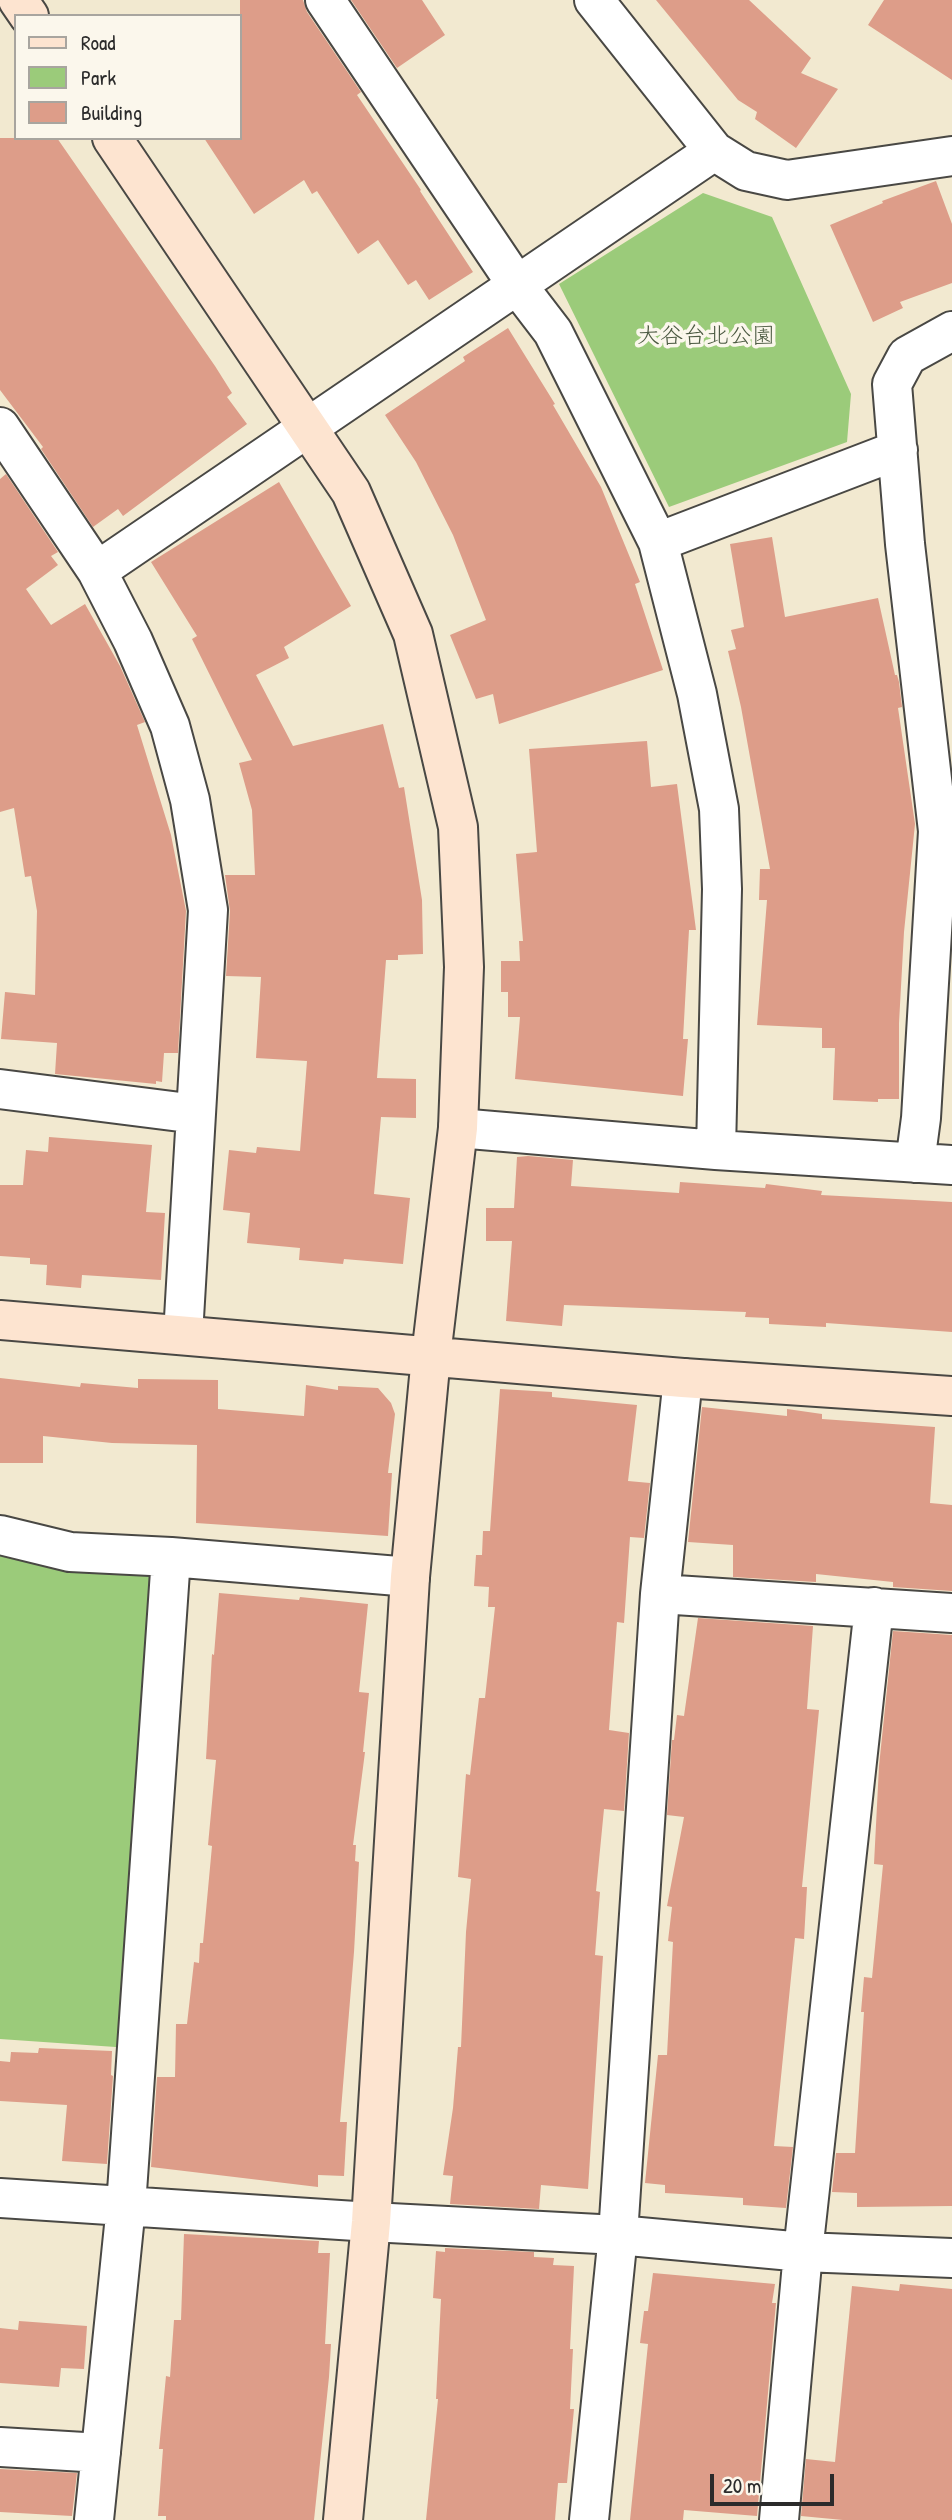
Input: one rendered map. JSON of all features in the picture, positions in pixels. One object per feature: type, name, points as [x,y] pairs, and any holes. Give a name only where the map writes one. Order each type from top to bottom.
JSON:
[{"type":"street","points":[[325,0],[517,285],[553,332],[658,542],[697,694],[719,808],[722,889],[716,1150]]},
{"type":"street","points":[[594,0],[714,151],[746,171],[788,180],[952,156]]},
{"type":"street","points":[[113,140],[351,492],[413,634],[458,827],[464,967],[458,1128],[431,1356],[410,1577],[371,2222],[343,2520]]},
{"type":"street","points":[[97,571],[714,151]]},
{"type":"street","points":[[458,1128],[716,1150],[933,1164],[921,1118],[938,831],[905,544],[892,384],[906,356],[952,331]]},
{"type":"street","points":[[0,427],[97,571],[133,641],[170,726],[190,800],[208,910],[183,1335]]},
{"type":"street","points":[[658,542],[898,450]]},
{"type":"street","points":[[0,1089],[196,1114]]},
{"type":"street","points":[[0,1320],[683,1378],[952,1396]]},
{"type":"street","points":[[589,2520],[618,2235],[660,1594],[683,1378]]},
{"type":"street","points":[[0,1535],[70,1552],[171,1556],[410,1577]]},
{"type":"street","points":[[94,2520],[126,2206],[171,1556]]},
{"type":"street","points":[[660,1594],[952,1612]]},
{"type":"street","points":[[779,2520],[803,2252],[874,1607]]},
{"type":"street","points":[[0,2198],[618,2235],[803,2252],[952,2258]]},
{"type":"street","points":[[0,2447],[102,2453]]},
{"type":"green space","name":"大谷台北公園","points":[[703,193],[772,217],[851,394],[847,442],[669,507],[559,284]]},
{"type":"green space","points":[[0,1541],[164,1562],[130,2048],[0,2039]]},
{"type":"building","points":[[240,0],[303,0],[307,12],[361,92],[357,95],[473,272],[429,300],[416,280],[408,285],[378,240],[358,254],[317,191],[312,194],[304,180],[254,214],[205,140],[242,140]]},
{"type":"building","points":[[351,0],[422,0],[445,35],[397,68]]},
{"type":"building","points":[[656,0],[749,0],[811,58],[801,73],[838,89],[796,148],[755,119],[757,112],[738,100]]},
{"type":"building","points":[[884,0],[952,0],[952,80],[868,25]]},
{"type":"building","points":[[0,138],[58,140],[215,366],[232,393],[227,397],[247,424],[123,516],[118,509],[93,527],[41,449],[43,447],[0,390]]},
{"type":"building","points":[[936,181],[952,224],[952,283],[900,302],[903,308],[873,322],[830,225],[883,203],[882,201]]},
{"type":"building","points":[[508,328],[555,404],[553,405],[601,487],[640,582],[635,584],[663,670],[499,724],[493,694],[476,699],[450,635],[486,620],[453,535],[416,462],[385,415],[465,361],[463,357]]},
{"type":"building","points":[[6,474],[58,552],[51,556],[58,565],[26,589],[51,625],[85,604],[120,666],[145,722],[137,725],[171,835],[186,911],[178,1053],[164,1053],[162,1082],[156,1081],[156,1084],[55,1074],[57,1043],[1,1039],[5,992],[35,995],[37,911],[31,876],[25,877],[14,808],[0,812],[0,479]]},
{"type":"building","points":[[279,482],[351,606],[284,647],[289,658],[256,675],[293,746],[383,724],[399,788],[404,787],[422,900],[423,954],[398,955],[398,960],[386,960],[377,1078],[416,1079],[416,1118],[381,1117],[374,1194],[410,1198],[403,1264],[344,1259],[343,1264],[299,1260],[300,1248],[247,1243],[250,1213],[223,1210],[229,1150],[256,1153],[257,1147],[300,1151],[307,1061],[256,1058],[261,977],[226,976],[230,911],[225,875],[255,875],[252,810],[239,763],[252,760],[192,639],[197,636],[151,562]]},
{"type":"building","points":[[772,537],[785,617],[878,598],[895,675],[899,682],[902,707],[898,708],[915,824],[904,932],[899,1023],[899,1099],[878,1099],[878,1102],[833,1100],[835,1048],[822,1048],[822,1028],[757,1025],[767,900],[759,900],[760,869],[770,869],[741,707],[728,651],[736,649],[731,630],[744,627],[730,544]]},
{"type":"building","points":[[647,741],[651,787],[677,784],[696,930],[689,930],[683,1039],[688,1039],[683,1096],[515,1079],[520,1017],[508,1017],[508,992],[501,992],[501,961],[520,961],[519,941],[523,941],[516,854],[537,852],[529,749]]},
{"type":"building","points":[[49,1137],[152,1145],[146,1212],[165,1213],[161,1280],[82,1275],[81,1288],[46,1285],[47,1265],[30,1264],[30,1258],[0,1256],[0,1185],[23,1185],[26,1150],[48,1152]]},
{"type":"building","points":[[517,1157],[573,1160],[571,1186],[679,1193],[680,1182],[765,1188],[766,1184],[822,1191],[821,1195],[952,1202],[952,1332],[826,1323],[826,1327],[769,1324],[769,1318],[745,1317],[746,1312],[564,1305],[562,1326],[506,1321],[512,1241],[486,1241],[486,1208],[514,1208]]},
{"type":"building","points":[[0,1378],[80,1387],[81,1383],[138,1388],[138,1379],[218,1380],[218,1409],[304,1416],[306,1385],[338,1390],[338,1386],[378,1388],[391,1403],[395,1414],[388,1473],[392,1473],[388,1536],[196,1523],[197,1445],[112,1443],[43,1436],[43,1463],[0,1463]]},
{"type":"building","points":[[500,1389],[552,1392],[552,1397],[637,1405],[628,1481],[650,1483],[644,1538],[630,1537],[624,1623],[617,1622],[609,1730],[629,1733],[624,1811],[604,1809],[596,1891],[600,1892],[595,1955],[603,1956],[588,2189],[541,2185],[539,2209],[450,2204],[453,2176],[443,2175],[453,2108],[458,2047],[461,2047],[471,1879],[458,1877],[466,1774],[470,1775],[479,1698],[485,1698],[495,1607],[488,1607],[489,1587],[474,1586],[476,1555],[482,1555],[483,1531],[490,1531]]},
{"type":"building","points":[[702,1407],[787,1416],[787,1409],[822,1414],[822,1419],[935,1427],[930,1503],[952,1505],[952,1591],[893,1587],[893,1582],[816,1574],[816,1582],[733,1577],[733,1545],[688,1542]]},
{"type":"building","points":[[219,1593],[368,1604],[359,1692],[369,1693],[365,1752],[353,1845],[356,1845],[355,1861],[359,1862],[340,2122],[347,2122],[344,2176],[318,2175],[318,2187],[151,2167],[157,2077],[175,2077],[176,2024],[187,2024],[194,1962],[199,1963],[200,1943],[203,1943],[212,1846],[208,1845],[216,1760],[206,1759],[212,1654],[214,1655]]},
{"type":"building","points":[[698,1618],[813,1626],[807,1709],[819,1710],[802,1887],[807,1887],[804,1939],[795,1938],[774,2146],[793,2147],[786,2208],[743,2205],[743,2198],[665,2193],[665,2185],[645,2183],[658,2055],[667,2055],[673,1942],[668,1941],[672,1907],[667,1906],[684,1817],[667,1815],[672,1740],[677,1715],[684,1716]]},
{"type":"building","points":[[893,1631],[952,1635],[952,2206],[857,2207],[857,2193],[832,2192],[836,2153],[855,2153],[864,1977],[872,1978],[883,1865],[874,1864],[879,1766]]},
{"type":"building","points":[[39,2048],[112,2051],[113,2076],[107,2164],[62,2161],[67,2105],[0,2101],[0,2061],[10,2062],[11,2052],[38,2053]]},
{"type":"building","points":[[184,2234],[319,2241],[318,2253],[330,2253],[325,2344],[331,2344],[314,2520],[166,2520],[166,2516],[158,2516],[163,2449],[159,2449],[166,2376],[170,2377],[174,2320],[181,2320]]},
{"type":"building","points":[[445,2248],[534,2252],[534,2257],[554,2258],[553,2265],[574,2266],[570,2409],[574,2409],[567,2483],[558,2483],[555,2520],[426,2520],[438,2399],[441,2299],[433,2298],[436,2251],[445,2252]]},
{"type":"building","points":[[653,2273],[775,2284],[772,2303],[776,2303],[757,2516],[684,2510],[683,2520],[630,2520],[648,2344],[640,2343]]},
{"type":"building","points":[[900,2284],[952,2289],[952,2520],[843,2520],[801,2516],[806,2459],[835,2462],[852,2286],[899,2291]]},
{"type":"building","points":[[19,2321],[87,2326],[84,2369],[61,2368],[59,2387],[0,2383],[0,2328],[18,2330]]},
{"type":"building","points":[[0,2469],[77,2473],[72,2516],[0,2512]]}]
